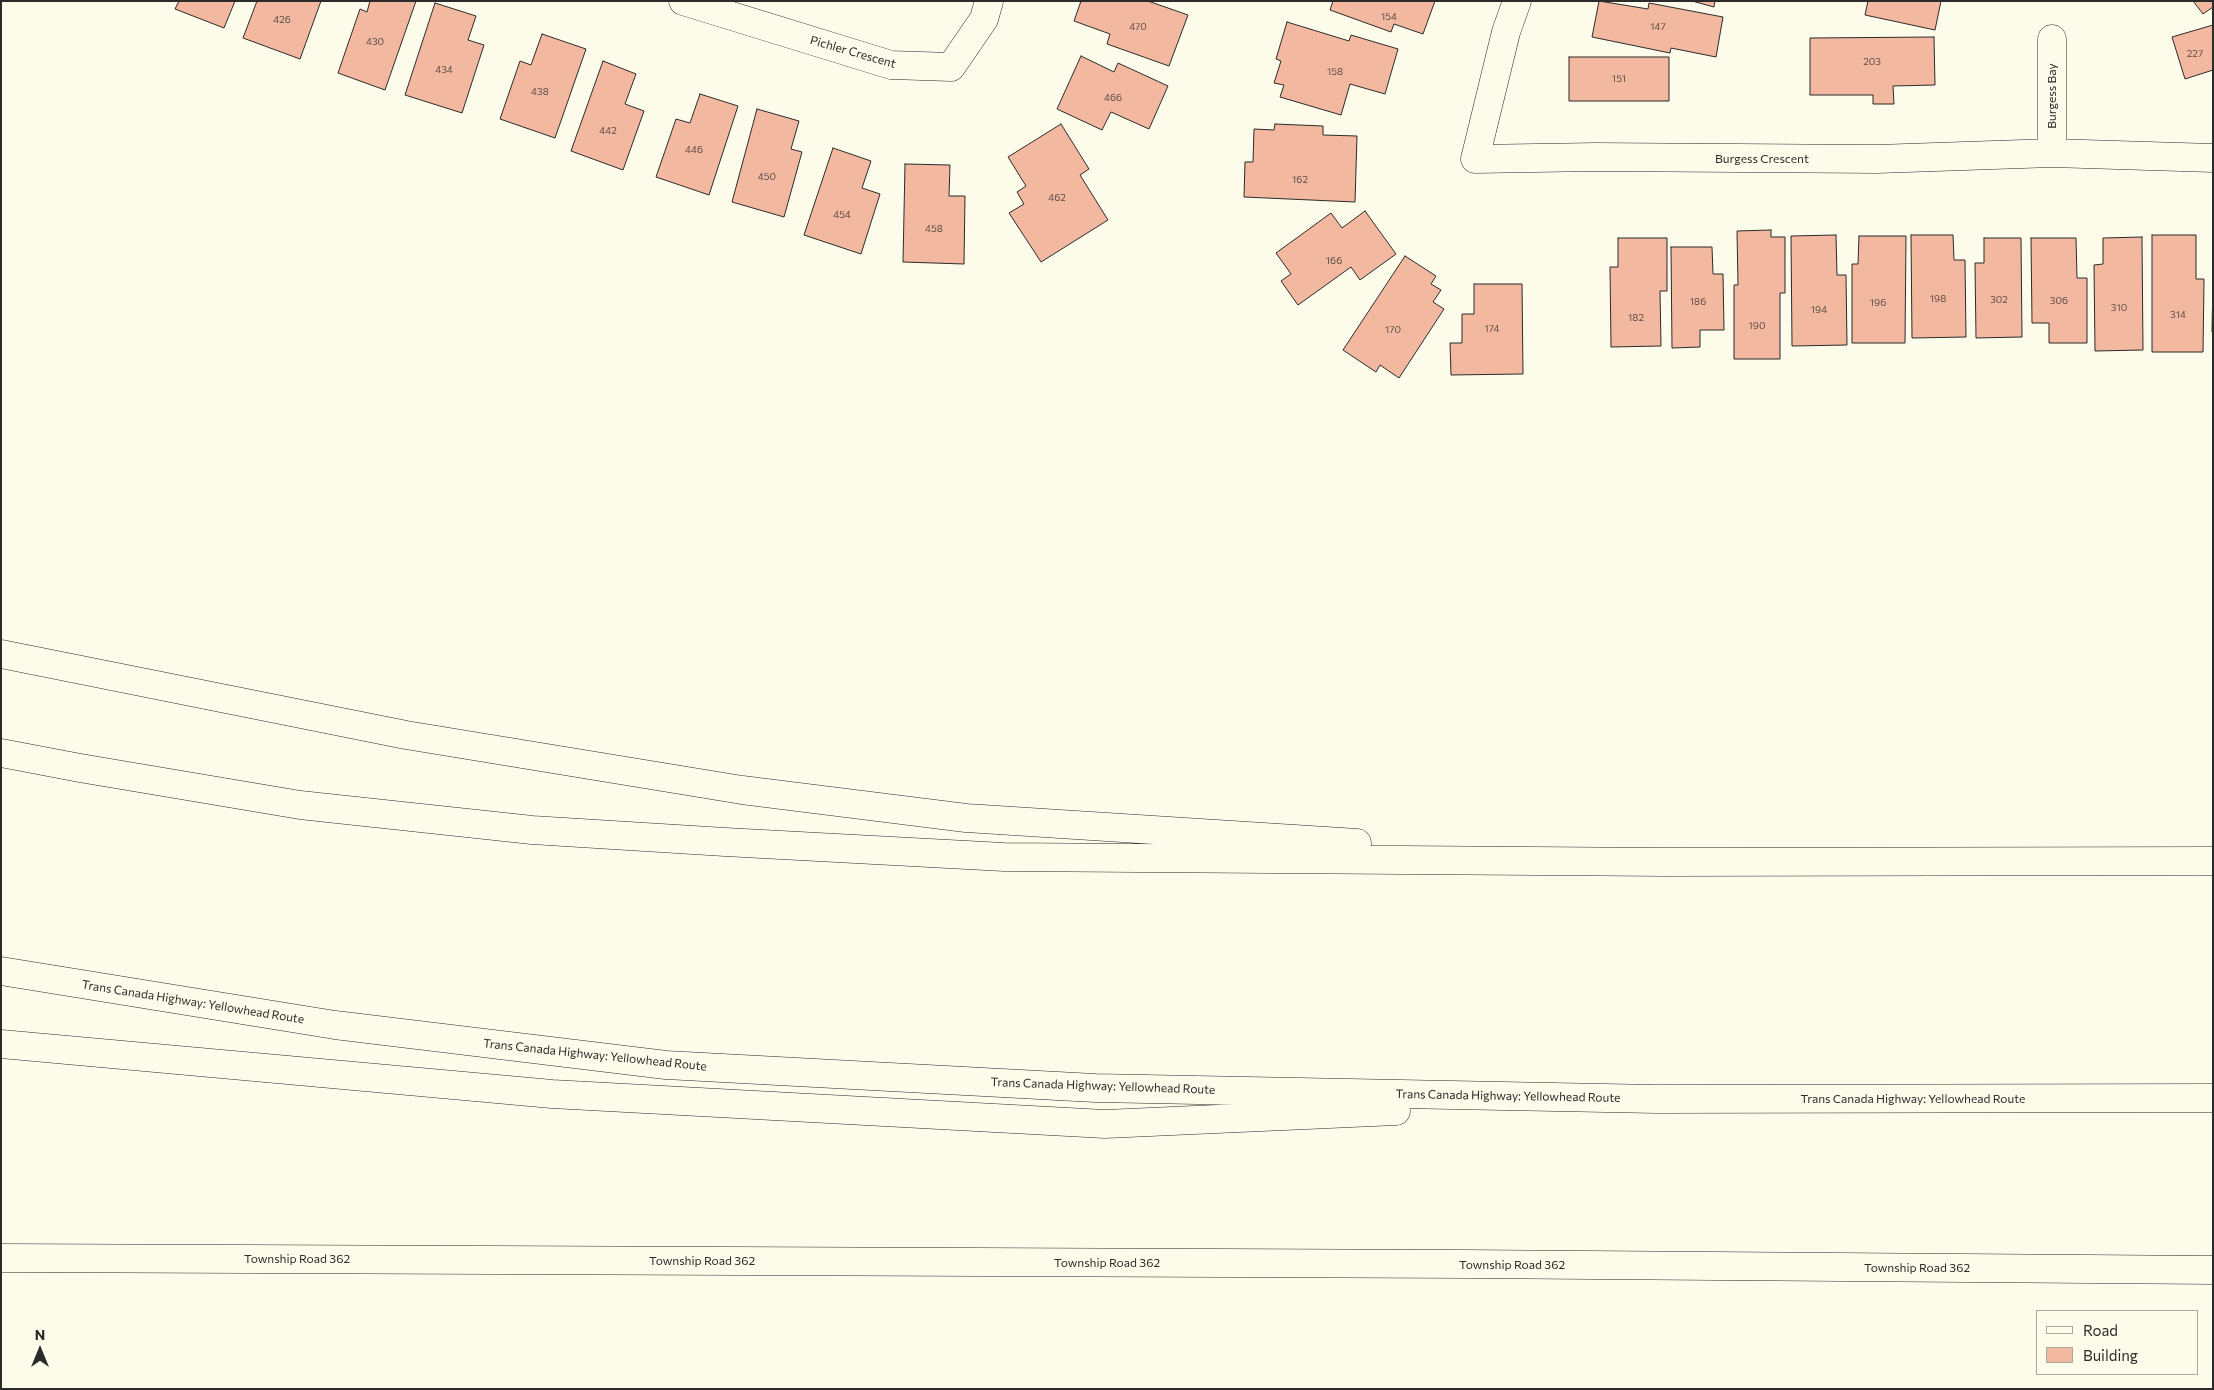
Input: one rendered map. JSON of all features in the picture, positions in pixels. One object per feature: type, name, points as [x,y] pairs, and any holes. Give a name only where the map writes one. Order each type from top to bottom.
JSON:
[{"type":"main road","name":"Pichler Crescent","points":[[683,1],[891,65],[951,67],[984,19],[989,1]]},
{"type":"main road","name":"Burgess Crescent","points":[[1517,1],[1506,32],[1475,159],[1596,157],[1877,158],[2052,153],[2213,158]]},
{"type":"main road","name":"Burgess Bay","points":[[2052,39],[2052,153]]},
{"type":"main road","points":[[1,654],[406,735],[742,790],[966,818],[1666,862]]},
{"type":"main road","points":[[1,753],[80,768],[300,804],[532,830],[696,841],[1004,857],[1666,862],[2213,860]]},
{"type":"main road","name":"Trans Canada Highway: Yellowhead Route","points":[[1,971],[335,1025],[666,1065],[1095,1088],[1656,1100],[2213,1098]]},
{"type":"main road","points":[[1,1044],[552,1094],[1105,1124],[1656,1100]]},
{"type":"main road","name":"Township Road 362","points":[[1,1258],[1456,1264],[2213,1270]]},
{"type":"building","points":[[179,1],[235,1],[224,28],[175,9]]},
{"type":"building","points":[[257,1],[321,1],[300,59],[243,38]]},
{"type":"building","points":[[370,1],[416,1],[385,90],[338,73],[360,9],[367,12]]},
{"type":"building","points":[[1081,1],[1148,1],[1188,15],[1169,66],[1107,44],[1110,34],[1074,21]]},
{"type":"building","points":[[1333,1],[1435,1],[1423,34],[1394,24],[1391,32],[1330,10]]},
{"type":"building","points":[[1599,1],[1648,9],[1649,3],[1723,17],[1716,57],[1671,48],[1670,53],[1592,37]]},
{"type":"building","points":[[1692,1],[1715,1],[1714,7]]},
{"type":"building","points":[[1868,1],[1941,1],[1935,30],[1865,15]]},
{"type":"building","points":[[2193,1],[2213,1],[2213,7],[2203,14]]},
{"type":"building","points":[[435,3],[476,16],[468,40],[484,45],[462,113],[405,95]]},
{"type":"building","points":[[1287,22],[1349,41],[1351,35],[1398,49],[1385,94],[1350,84],[1341,115],[1280,97],[1284,85],[1274,83],[1281,61],[1276,59]]},
{"type":"building","points":[[2213,25],[2213,70],[2185,79],[2172,37]]},
{"type":"building","points":[[542,34],[586,49],[555,138],[500,119],[520,61],[531,65]]},
{"type":"building","points":[[1934,37],[1935,85],[1893,86],[1894,104],[1873,104],[1873,95],[1810,95],[1810,38]]},
{"type":"building","points":[[1081,56],[1114,72],[1118,63],[1168,86],[1149,129],[1111,112],[1102,130],[1057,109]]},
{"type":"building","points":[[1569,57],[1669,57],[1669,101],[1569,101]]},
{"type":"building","points":[[603,61],[636,74],[625,104],[644,111],[623,170],[571,151]]},
{"type":"building","points":[[700,94],[738,106],[709,195],[656,177],[676,119],[690,123]]},
{"type":"building","points":[[757,109],[799,121],[791,149],[802,152],[784,217],[732,202]]},
{"type":"building","points":[[1061,124],[1089,169],[1080,175],[1108,220],[1041,262],[1009,213],[1024,204],[1017,192],[1026,186],[1008,157]]},
{"type":"building","points":[[1275,124],[1323,126],[1323,135],[1357,136],[1355,202],[1244,197],[1245,162],[1253,162],[1254,129],[1274,130]]},
{"type":"building","points":[[833,148],[871,161],[862,188],[880,194],[861,254],[804,235]]},
{"type":"building","points":[[905,164],[950,165],[949,196],[965,196],[964,264],[903,262]]},
{"type":"building","points":[[1365,211],[1396,254],[1360,280],[1351,267],[1298,305],[1281,281],[1291,274],[1276,253],[1331,213],[1342,228]]},
{"type":"building","points":[[1771,230],[1771,237],[1785,237],[1785,293],[1780,293],[1780,359],[1734,359],[1734,285],[1738,285],[1737,231]]},
{"type":"building","points":[[1836,235],[1837,275],[1846,275],[1847,345],[1792,346],[1791,236]]},
{"type":"building","points":[[1911,235],[1953,235],[1954,260],[1965,260],[1966,337],[1912,338]]},
{"type":"building","points":[[2152,235],[2196,235],[2196,279],[2204,279],[2203,352],[2152,352]]},
{"type":"building","points":[[1859,236],[1906,236],[1905,343],[1852,343],[1852,264],[1858,264]]},
{"type":"building","points":[[2142,237],[2143,350],[2095,351],[2094,265],[2103,264],[2103,238]]},
{"type":"building","points":[[1618,238],[1667,238],[1667,291],[1660,291],[1661,346],[1611,347],[1610,267],[1618,267]]},
{"type":"building","points":[[1984,238],[2021,238],[2022,337],[1976,338],[1975,263],[1984,263]]},
{"type":"building","points":[[2031,238],[2076,238],[2077,278],[2087,278],[2087,343],[2049,343],[2049,323],[2032,323]]},
{"type":"building","points":[[1671,247],[1712,247],[1713,274],[1723,274],[1724,330],[1700,330],[1700,347],[1672,348]]},
{"type":"building","points":[[1405,256],[1436,276],[1431,284],[1441,290],[1433,302],[1444,309],[1399,378],[1380,365],[1376,372],[1343,350]]},
{"type":"building","points":[[2213,280],[2213,332],[2212,332]]},
{"type":"building","points":[[1474,284],[1522,284],[1523,374],[1451,375],[1450,343],[1462,343],[1462,314],[1474,314]]}]
